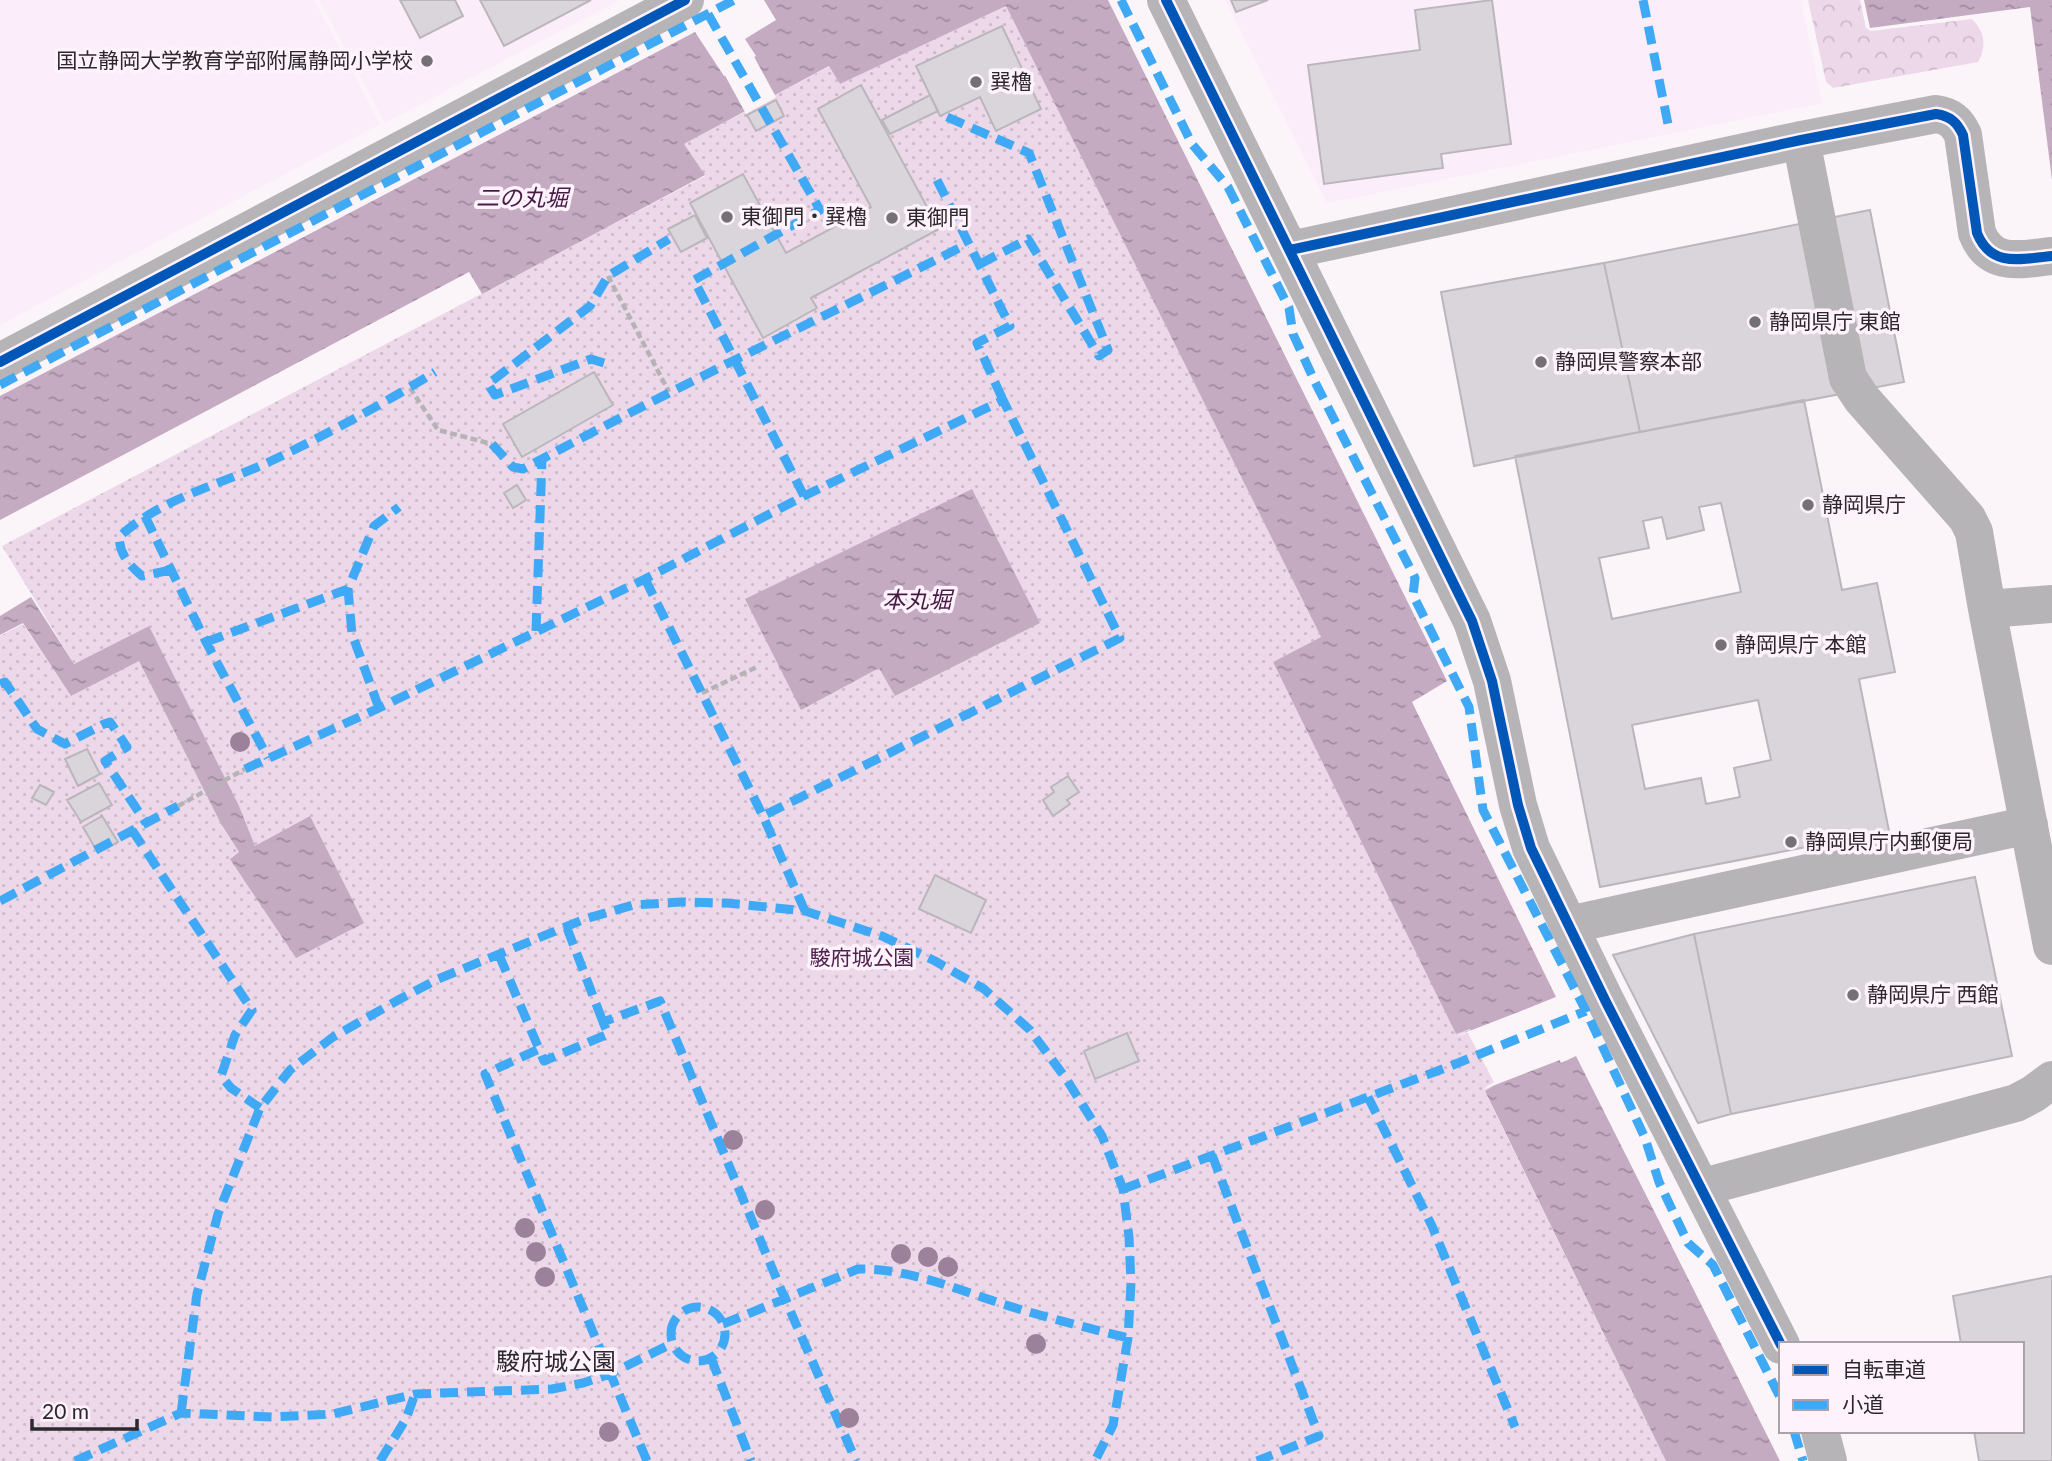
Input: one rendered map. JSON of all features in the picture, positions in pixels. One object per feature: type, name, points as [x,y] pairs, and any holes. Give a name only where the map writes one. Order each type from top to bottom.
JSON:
[{"type":"street","points":[[0,362],[685,0]]},
{"type":"street","points":[[1166,0],[1472,621],[1492,681],[1518,806],[1531,848],[1780,1342]]},
{"type":"street","points":[[1290,250],[1801,140],[1936,114],[1947,116],[1963,135],[1977,233],[1982,245],[1992,256],[2008,259],[2052,256]]},
{"type":"street","points":[[1801,140],[1848,378],[1862,399],[1967,518],[1974,532],[2052,946]]},
{"type":"street","points":[[1987,609],[2052,604]]},
{"type":"street","points":[[1568,925],[2029,825]]},
{"type":"street","points":[[1703,1187],[2016,1103],[2052,1080]]},
{"type":"street","points":[[1821,1433],[1828,1461]]},
{"type":"path","points":[[608,276],[669,392]]},
{"type":"path","points":[[410,388],[438,430],[492,444]]},
{"type":"path","points":[[702,694],[759,666]]},
{"type":"path","points":[[178,806],[245,769]]},
{"type":"shaded area","points":[[0,0],[314,0],[380,124],[0,325]]},
{"type":"shaded area","name":"国立静岡大学教育学部附属静岡小学校","points":[[319,0],[620,0],[385,123]]},
{"type":"shaded area","points":[[1225,0],[1801,0],[1822,103],[1327,203]]},
{"type":"green space","points":[[1808,0],[1860,0],[1866,28],[1871,31],[1972,19],[1982,34],[1983,50],[1978,62],[1833,88],[1826,82]]},
{"type":"green space","name":"駿府城公園","points":[[1006,6],[1321,637],[1273,662],[1456,1033],[1470,1028],[1498,1083],[1485,1092],[1666,1461],[0,1461],[0,636],[23,624],[71,696],[139,660],[221,824],[239,852],[230,858],[255,846],[149,626],[74,664],[2,546],[705,176],[684,144],[830,66],[840,84]]},
{"type":"water","name":"二の丸堀","points":[[764,0],[1108,0],[1447,681],[1412,702],[1556,997],[1534,1006],[1561,1063],[1576,1056],[1780,1461],[1666,1461],[1485,1091],[1498,1083],[1470,1029],[1456,1034],[1273,662],[1321,637],[1006,6],[840,84],[829,66],[684,144],[705,175],[482,294],[469,272],[0,520],[0,396],[695,32],[724,76],[756,56],[745,39],[776,20]]},
{"type":"water","points":[[1864,0],[2052,0],[2052,180],[2030,7],[1870,28]]},
{"type":"water","name":"本丸堀","points":[[972,489],[1040,623],[895,696],[879,668],[801,710],[745,599]]},
{"type":"water","points":[[31,597],[74,664],[149,626],[239,806],[255,846],[310,816],[364,923],[296,958],[230,859],[239,852],[221,824],[139,661],[71,696],[23,623],[0,635],[0,616]]},
{"type":"pier","points":[[746,42],[776,97],[746,114],[716,59],[725,71],[751,55],[744,44]]},
{"type":"pier","points":[[1557,997],[1558,1000],[1538,1007],[1562,1058],[1578,1053],[1482,1090],[1494,1082],[1468,1033],[1454,1037]]},
{"type":"building","points":[[400,0],[455,0],[463,16],[420,38]]},
{"type":"building","points":[[480,0],[591,0],[504,46]]},
{"type":"building","points":[[1231,0],[1268,0],[1236,12]]},
{"type":"building","points":[[1492,0],[1511,144],[1441,154],[1443,168],[1324,184],[1308,65],[1420,50],[1415,10]]},
{"type":"building","name":"巽櫓","points":[[1002,26],[1041,109],[996,131],[980,97],[940,116],[916,66]]},
{"type":"building","name":"東御門","points":[[861,85],[939,229],[811,298],[817,308],[763,338],[690,203],[743,174],[786,253],[871,207],[818,109]]},
{"type":"building","points":[[930,95],[938,111],[890,134],[882,120]]},
{"type":"building","points":[[776,100],[784,116],[756,131],[747,115]]},
{"type":"building","name":"静岡県庁 東館","points":[[1870,210],[1904,382],[1640,432],[1604,263]]},
{"type":"building","points":[[695,215],[707,238],[681,252],[668,229]]},
{"type":"building","points":[[1604,263],[1640,432],[1474,466],[1441,292]]},
{"type":"building","points":[[594,372],[613,405],[522,457],[503,424]]},
{"type":"building","name":"静岡県庁 本館","points":[[1804,400],[1842,590],[1877,583],[1895,672],[1859,679],[1889,831],[1600,887],[1515,456]],"holes":[[[1721,503],[1741,592],[1612,619],[1599,558],[1649,548],[1643,521],[1662,517],[1667,539],[1704,530],[1699,507]],[[1758,700],[1771,760],[1734,768],[1740,797],[1706,804],[1701,778],[1645,789],[1632,725]]]},
{"type":"building","points":[[517,485],[526,500],[513,508],[504,493]]},
{"type":"building","points":[[87,749],[100,774],[78,786],[65,759]]},
{"type":"building","points":[[1068,776],[1079,792],[1067,800],[1070,804],[1053,816],[1043,800],[1054,792],[1051,787]]},
{"type":"building","points":[[99,783],[112,805],[81,822],[67,800]]},
{"type":"building","points":[[40,785],[54,792],[46,805],[32,798]]},
{"type":"building","points":[[102,816],[118,842],[98,853],[83,827]]},
{"type":"building","points":[[935,875],[986,900],[971,933],[919,909]]},
{"type":"building","name":"静岡県庁 西館","points":[[1975,877],[2012,1056],[1731,1114],[1694,934]]},
{"type":"building","points":[[1694,934],[1731,1114],[1698,1123],[1613,955]]},
{"type":"building","points":[[1127,1033],[1139,1061],[1095,1079],[1084,1051]]},
{"type":"building","points":[[2052,1276],[2052,1461],[1979,1461],[1974,1433],[2024,1433],[2024,1342],[1961,1342],[1953,1296]]},
{"type":"marked path","points":[[0,385],[734,0]]},
{"type":"marked path","points":[[1121,0],[1192,144],[1228,187],[1289,308],[1293,334],[1415,578],[1413,595],[1469,707],[1483,810],[1586,1011],[1645,1138],[1659,1182],[1688,1243],[1713,1265],[1779,1395]]},
{"type":"marked path","points":[[1643,0],[1668,124]]},
{"type":"marked path","points":[[708,14],[820,210],[694,280],[804,496]]},
{"type":"marked path","points":[[947,117],[1029,153],[1108,350],[1099,356],[1028,239],[978,265]]},
{"type":"marked path","points":[[937,180],[1010,326],[977,343],[1003,400]]},
{"type":"marked path","points":[[604,363],[591,359],[495,395],[488,384],[590,306],[608,276],[669,239]]},
{"type":"marked path","points":[[536,631],[542,459],[967,244]]},
{"type":"marked path","points":[[171,570],[142,576],[126,559],[119,537],[153,512],[172,502],[252,470],[291,451],[435,372]]},
{"type":"marked path","points":[[245,769],[379,708],[645,579],[804,496],[1003,400],[1120,638],[763,816]]},
{"type":"marked path","points":[[492,444],[513,467],[523,469],[542,459]]},
{"type":"marked path","points":[[379,708],[352,634],[348,589],[374,526],[399,507]]},
{"type":"marked path","points":[[145,516],[206,642],[268,758]]},
{"type":"marked path","points":[[645,579],[763,816],[805,911]]},
{"type":"marked path","points":[[206,642],[348,589]]},
{"type":"marked path","points":[[0,684],[5,682],[37,729],[65,744],[110,722],[127,747],[105,761],[146,823]]},
{"type":"marked path","points":[[0,901],[178,806]]},
{"type":"marked path","points":[[132,830],[252,1010],[235,1035],[221,1076],[231,1088],[260,1108]]},
{"type":"marked path","points":[[181,1413],[197,1294],[218,1214],[260,1108],[290,1070],[333,1037],[438,979],[585,919],[633,905],[727,903],[805,911],[882,936],[935,961],[984,989],[1030,1030],[1067,1080],[1102,1136],[1123,1189],[1129,1237],[1131,1283],[1128,1338],[1113,1425],[1095,1461]]},
{"type":"marked path","points":[[567,928],[603,1022]]},
{"type":"marked path","points":[[499,955],[539,1049]]},
{"type":"marked path","points":[[647,1461],[485,1074],[539,1049],[544,1061],[608,1034],[603,1022],[660,1001],[856,1461]]},
{"type":"marked path","points":[[1123,1189],[1448,1067],[1586,1011]]},
{"type":"marked path","points":[[1368,1097],[1432,1226],[1515,1427]]},
{"type":"marked path","points":[[1212,1155],[1319,1436],[1257,1461]]},
{"type":"marked path","points":[[723,1324],[858,1269],[916,1276],[1068,1323],[1128,1338]]},
{"type":"marked path","points":[[698,1307],[717,1315],[725,1334],[717,1353],[698,1361],[679,1353],[671,1334],[679,1315],[698,1307]]},
{"type":"marked path","points":[[75,1461],[181,1413],[272,1417],[333,1414],[415,1394],[552,1389],[610,1374],[673,1343]]},
{"type":"marked path","points":[[711,1358],[751,1461]]},
{"type":"marked path","points":[[380,1461],[406,1419],[415,1394]]},
{"type":"marked path","points":[[1795,1433],[1803,1461]]},
{"type":"cycle path","points":[[0,362],[685,0]]},
{"type":"cycle path","points":[[1166,0],[1472,621],[1492,681],[1518,805],[1531,848],[1606,1002],[1779,1342]]},
{"type":"cycle path","points":[[1290,250],[1801,140],[1936,114],[1952,120],[1963,135],[1977,233],[1983,244],[1990,252],[2008,259],[2052,256]]},
{"type":"place","name":"国立静岡大学教育学部附属静岡小学校","points":[[427,61]]},
{"type":"place","name":"巽櫓","points":[[976,82]]},
{"type":"place","name":"東御門・巽櫓","points":[[727,217]]},
{"type":"place","name":"東御門","points":[[892,218]]},
{"type":"place","name":"静岡県庁 東館","points":[[1755,322]]},
{"type":"place","name":"静岡県警察本部","points":[[1541,362]]},
{"type":"place","name":"静岡県庁","points":[[1808,505]]},
{"type":"place","name":"静岡県庁 本館","points":[[1721,645]]},
{"type":"place","name":"静岡県庁内郵便局","points":[[1791,842]]},
{"type":"place","name":"静岡県庁 西館","points":[[1853,995]]},
{"type":"district","name":"駿府城公園","points":[[556,1362]]}]
